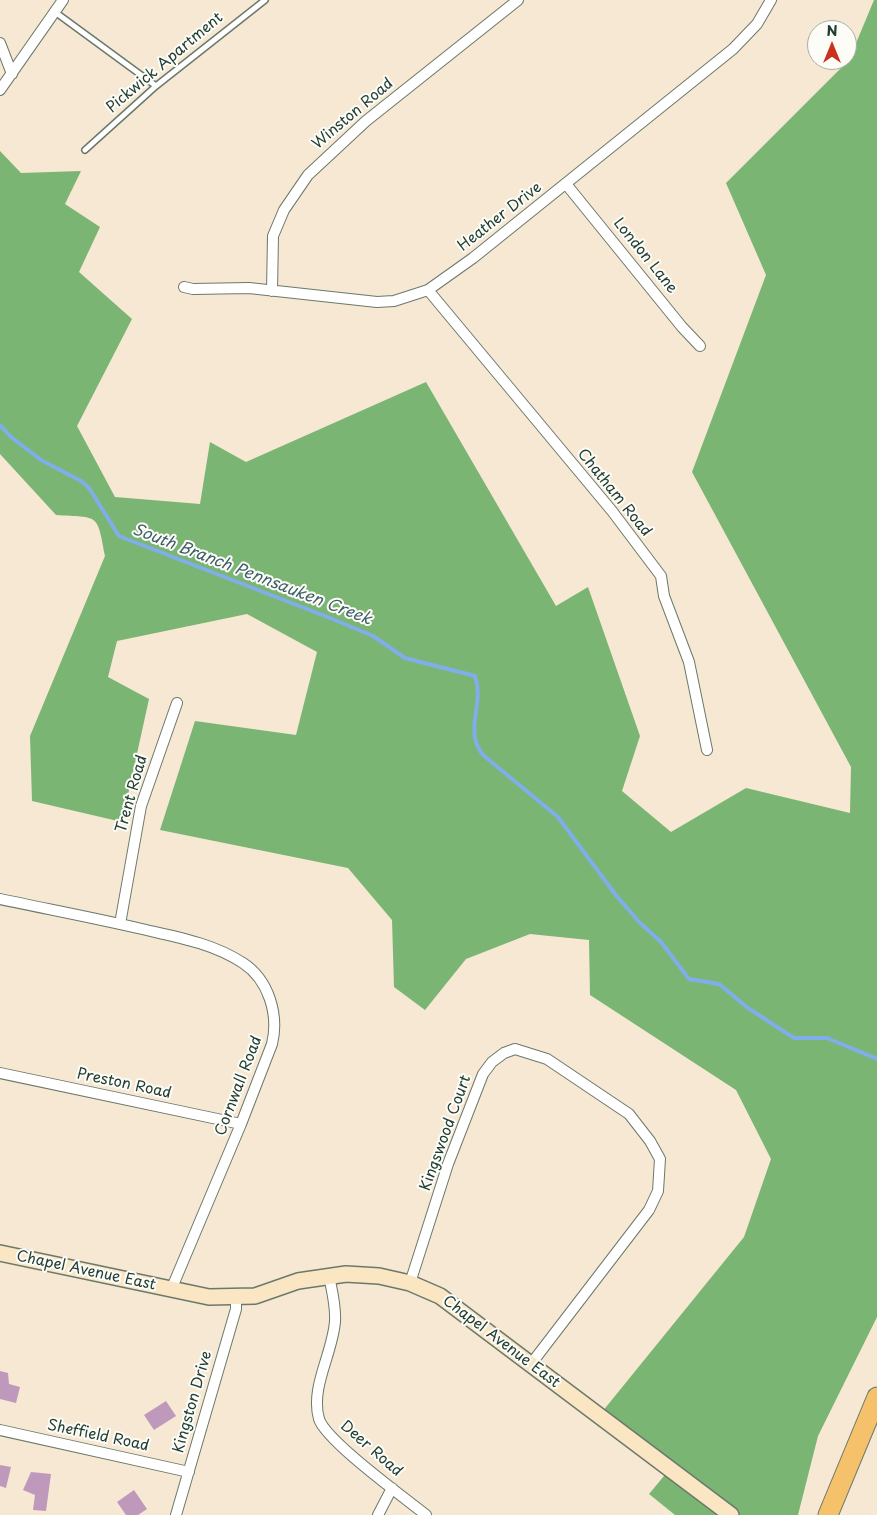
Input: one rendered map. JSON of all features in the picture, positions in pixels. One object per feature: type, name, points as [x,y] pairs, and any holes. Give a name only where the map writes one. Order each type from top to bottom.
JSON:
[{"type":"highway","points":[[828,1515],[877,1397]]},
{"type":"street","points":[[0,90],[63,0]]},
{"type":"street","name":"Winston Road","points":[[272,291],[274,236],[284,210],[308,175],[366,121],[518,0]]},
{"type":"street","name":"Heather Drive","points":[[184,287],[249,288],[377,302],[394,301],[428,290],[503,236],[733,49],[756,24],[771,0]]},
{"type":"street","points":[[0,43],[12,74]]},
{"type":"street","name":"London Lane","points":[[566,184],[682,327],[700,346]]},
{"type":"street","name":"Chatham Road","points":[[428,290],[612,511],[661,576],[664,596],[689,662],[707,750]]},
{"type":"street","name":"Trent Road","points":[[120,924],[141,806],[177,703]]},
{"type":"street","name":"Cornwall Road","points":[[0,899],[206,944],[243,963],[255,974],[266,990],[273,1006],[274,1033],[241,1124],[171,1290]]},
{"type":"street","name":"Kingswood Court","points":[[410,1283],[448,1164],[483,1074],[492,1062],[504,1053],[515,1050],[548,1059],[629,1114],[650,1140],[660,1159],[660,1174],[658,1191],[649,1210],[531,1364]]},
{"type":"street","name":"Preston Road","points":[[0,1073],[241,1124]]},
{"type":"street","name":"Chapel Avenue East","points":[[0,1253],[210,1297],[236,1298],[255,1296],[298,1281],[346,1274],[379,1276],[410,1283],[440,1296],[731,1515]]},
{"type":"street","name":"Deer Road","points":[[329,1276],[335,1322],[319,1391],[320,1420],[324,1428],[343,1446],[426,1515]]},
{"type":"street","name":"Kingston Drive","points":[[176,1515],[236,1309],[236,1298]]},
{"type":"street","name":"Sheffield Road","points":[[0,1430],[189,1472]]},
{"type":"street","points":[[378,1515],[379,1508],[392,1488]]},
{"type":"lane","name":"Pickwick Apartment","points":[[85,150],[156,86],[265,0]]},
{"type":"lane","points":[[55,12],[156,86]]},
{"type":"green space","points":[[874,0],[877,0],[877,1317],[818,1436],[798,1515],[675,1515],[649,1494],[669,1470],[602,1412],[744,1237],[771,1159],[736,1090],[590,995],[589,940],[530,934],[466,959],[425,1010],[394,987],[392,920],[348,868],[160,830],[195,721],[296,735],[317,652],[247,614],[117,641],[108,677],[149,699],[122,822],[32,801],[30,736],[105,556],[100,531],[94,520],[81,516],[56,515],[0,454],[0,151],[21,173],[81,171],[65,204],[100,227],[79,272],[132,319],[77,426],[115,497],[200,504],[210,442],[246,462],[426,382],[556,606],[588,587],[640,736],[622,791],[671,832],[746,788],[850,813],[851,767],[692,472],[766,275],[726,183],[839,70],[857,70],[857,41]]},
{"type":"building","points":[[0,1371],[8,1373],[9,1384],[20,1387],[16,1403],[0,1399]]},
{"type":"building","points":[[166,1401],[176,1416],[154,1430],[144,1415]]},
{"type":"building","points":[[0,1465],[11,1467],[6,1488],[0,1486]]},
{"type":"building","points":[[31,1472],[51,1474],[46,1511],[33,1510],[35,1495],[23,1490]]},
{"type":"building","points":[[134,1490],[147,1509],[138,1515],[126,1515],[117,1502]]},
{"type":"waterway","name":"South Branch Pennsauken Creek","points":[[0,425],[11,437],[41,460],[81,481],[89,488],[119,536],[373,636],[405,658],[475,676],[478,697],[474,727],[477,746],[483,755],[558,817],[615,894],[639,922],[661,942],[689,979],[719,984],[748,1008],[794,1038],[827,1038],[877,1059]]}]
